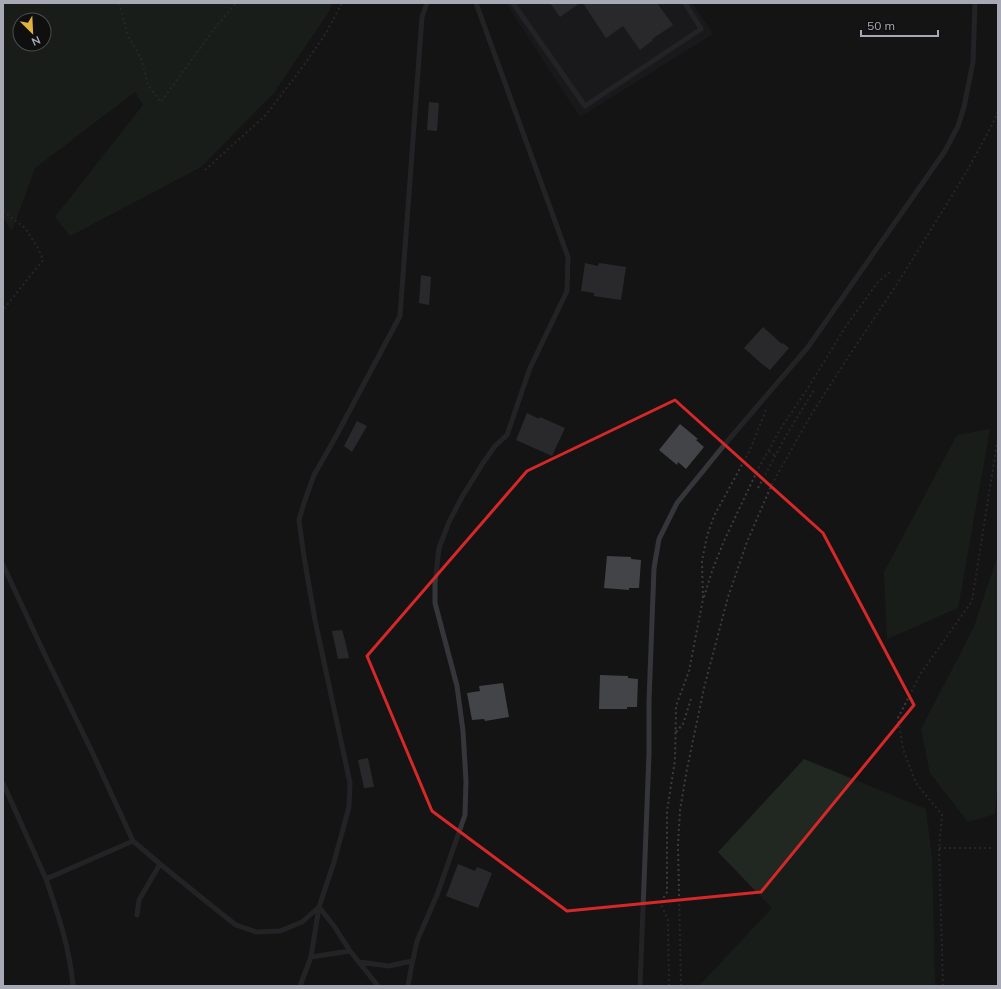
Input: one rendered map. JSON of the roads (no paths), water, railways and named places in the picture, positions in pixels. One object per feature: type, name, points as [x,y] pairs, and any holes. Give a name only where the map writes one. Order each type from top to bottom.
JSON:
[{"type":"lane","points":[[300,986],[311,957],[320,907],[350,807],[350,783],[316,620],[304,557],[299,520],[314,475],[400,316],[422,18],[427,3]]},
{"type":"lane","points":[[408,986],[417,941],[437,894],[465,815],[466,781],[463,730],[457,686],[435,603],[435,583],[439,548],[452,516],[462,497],[483,463],[507,435],[530,368],[567,291],[568,257],[476,3]]},
{"type":"lane","points":[[513,3],[585,106],[701,29],[685,3]]},
{"type":"lane","points":[[640,986],[649,761],[648,701],[654,568],[659,539],[677,503],[724,444],[808,347],[945,151],[958,126],[968,88],[973,62],[975,3]]},
{"type":"lane","points":[[3,565],[133,841],[236,925],[256,932],[280,931],[302,922],[320,907]]},
{"type":"lane","points":[[3,783],[46,879],[68,948],[74,986]]},
{"type":"lane","points":[[46,879],[133,841]]},
{"type":"lane","points":[[137,915],[139,900],[160,864]]},
{"type":"lane","points":[[320,907],[350,951],[378,986]]},
{"type":"lane","points":[[311,957],[350,951]]},
{"type":"lane","points":[[359,962],[389,966],[412,961]]}]
